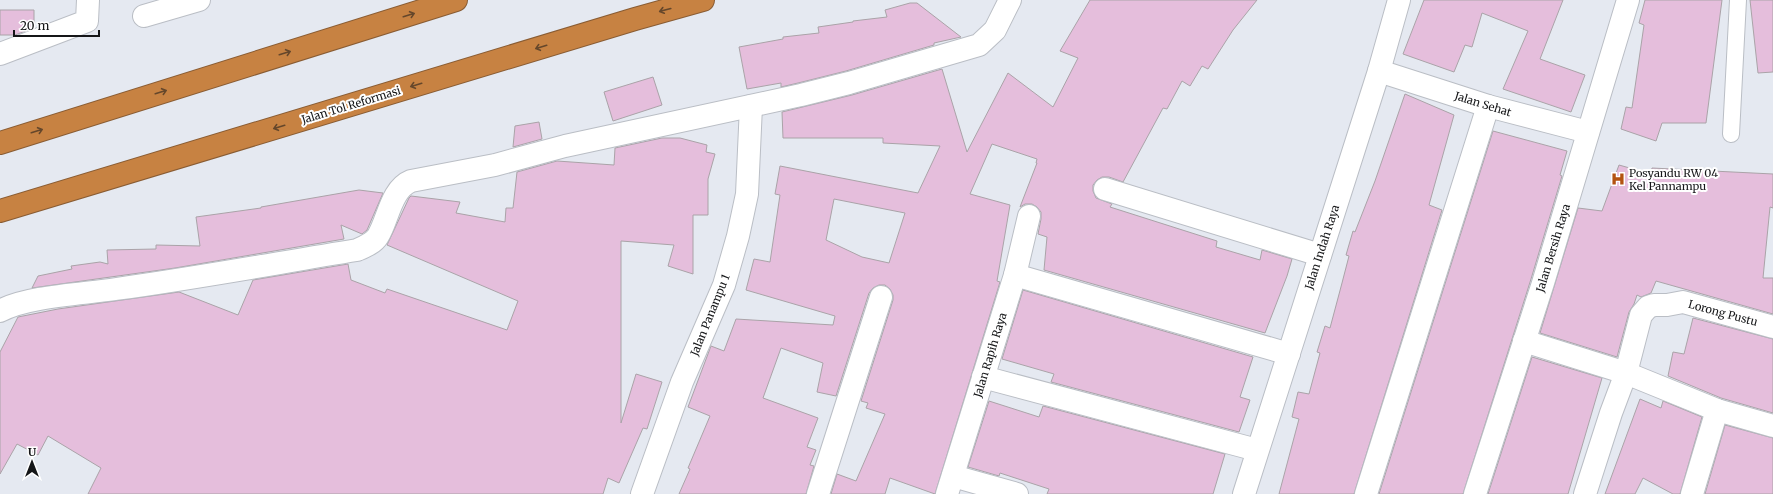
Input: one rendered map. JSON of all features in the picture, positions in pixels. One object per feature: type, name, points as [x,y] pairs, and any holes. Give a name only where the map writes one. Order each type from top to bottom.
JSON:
[{"type":"highway","points":[[0,143],[456,0]]},
{"type":"highway","name":"Jalan Tol Reformasi","points":[[0,211],[628,21],[703,0]]},
{"type":"street","points":[[144,16],[199,0]]},
{"type":"street","points":[[0,311],[15,305],[47,298],[117,289],[357,250],[377,238],[395,198],[402,188],[411,182],[495,165],[565,146],[751,106],[849,83],[979,45],[995,30],[1010,0]]},
{"type":"street","name":"Jalan Indah Raya","points":[[1244,494],[1379,71],[1399,0]]},
{"type":"street","name":"Jalan Bersih Raya","points":[[1475,494],[1524,341],[1628,0]]},
{"type":"street","points":[[0,54],[88,11]]},
{"type":"street","name":"Jalan Sehat","points":[[1379,71],[1488,106],[1588,132]]},
{"type":"street","name":"Jalan Panampu 1","points":[[642,494],[682,382],[724,285],[738,236],[747,194],[751,106]]},
{"type":"street","points":[[1366,494],[1488,106]]},
{"type":"street","points":[[1105,189],[1320,255]]},
{"type":"street","name":"Jalan Rapih Raya","points":[[950,485],[1015,275],[1029,216]]},
{"type":"street","points":[[1015,275],[1289,354]]},
{"type":"street","points":[[818,494],[881,297]]},
{"type":"street","name":"Lorong Pustu","points":[[1585,494],[1611,413],[1626,373],[1641,315],[1648,307],[1683,302],[1773,327]]},
{"type":"street","points":[[1524,341],[1626,373],[1717,410],[1773,426]]},
{"type":"street","points":[[984,377],[1257,450]]},
{"type":"street","points":[[1692,494],[1717,410]]},
{"type":"street","points":[[950,485],[1016,494]]},
{"type":"lane","points":[[1731,134],[1738,0]]},
{"type":"building","points":[[1090,0],[1257,0],[1233,30],[1208,69],[1202,66],[1190,86],[1182,81],[1167,109],[1163,108],[1123,182],[1109,177],[1102,177],[1093,185],[1093,191],[1096,198],[1112,204],[1110,207],[1217,241],[1216,247],[1260,260],[1262,250],[1292,259],[1265,333],[1044,270],[1047,237],[1038,234],[1041,212],[1032,204],[1025,204],[1020,207],[1037,163],[1037,159],[992,144],[970,194],[1010,205],[997,281],[1000,282],[935,494],[890,478],[885,494],[831,494],[837,474],[856,481],[885,414],[866,408],[868,403],[861,401],[893,300],[893,295],[890,289],[885,285],[879,285],[873,288],[869,293],[836,396],[817,392],[823,363],[781,348],[763,398],[818,418],[807,447],[816,450],[810,465],[814,466],[806,494],[679,494],[690,469],[688,468],[710,416],[688,407],[711,346],[724,351],[736,319],[833,325],[835,316],[746,290],[754,259],[770,262],[780,195],[775,194],[780,166],[918,193],[940,146],[883,143],[883,138],[783,138],[782,112],[852,95],[942,69],[967,152],[1008,73],[1053,107],[1078,58],[1060,51]],"holes":[[[834,199],[905,213],[889,263],[862,257],[826,240]]]},
{"type":"building","points":[[1424,0],[1563,0],[1540,59],[1585,75],[1571,112],[1503,89],[1528,31],[1482,13],[1472,47],[1465,45],[1454,72],[1403,54]]},
{"type":"building","points":[[1645,0],[1722,0],[1706,123],[1662,123],[1656,141],[1621,129],[1626,107],[1632,108],[1644,25],[1639,23]]},
{"type":"building","points":[[1750,0],[1773,0],[1773,72],[1758,73]]},
{"type":"building","points":[[910,3],[917,3],[961,37],[934,43],[934,45],[846,71],[798,83],[781,87],[781,83],[747,89],[739,47],[783,39],[783,37],[819,33],[818,27],[887,17],[885,10]]},
{"type":"building","points":[[0,10],[34,10],[34,28],[15,35],[0,35]]},
{"type":"building","points":[[653,77],[662,105],[613,121],[604,92]]},
{"type":"building","points":[[1405,94],[1454,115],[1429,205],[1442,210],[1354,494],[1279,494],[1299,419],[1292,417],[1298,392],[1309,394],[1320,353],[1317,352],[1325,326],[1330,328],[1349,256],[1346,255],[1353,231],[1355,232],[1375,181]]},
{"type":"building","points":[[539,122],[542,139],[513,147],[515,126]]},
{"type":"building","points":[[1493,131],[1567,151],[1560,175],[1562,176],[1531,279],[1463,494],[1379,494]]},
{"type":"building","points":[[662,138],[680,138],[707,145],[706,152],[715,154],[708,179],[708,215],[693,215],[693,274],[668,266],[674,245],[621,241],[621,423],[636,374],[662,382],[647,429],[643,428],[619,483],[608,478],[603,494],[88,494],[101,468],[48,436],[38,455],[17,444],[0,474],[0,352],[18,317],[58,309],[179,292],[238,315],[253,280],[348,264],[351,280],[385,293],[387,289],[507,330],[518,301],[387,245],[409,198],[411,196],[460,202],[456,213],[505,222],[506,208],[513,208],[517,172],[557,161],[614,165],[615,148]]},
{"type":"building","points":[[1619,165],[1651,174],[1652,168],[1773,174],[1773,208],[1770,207],[1763,278],[1773,278],[1773,314],[1656,281],[1651,293],[1641,297],[1637,295],[1629,312],[1617,357],[1540,333],[1578,208],[1602,211]]},
{"type":"building","points":[[359,190],[383,193],[367,230],[362,234],[341,225],[344,239],[175,268],[32,288],[38,276],[72,269],[71,266],[100,262],[108,264],[107,250],[156,249],[156,245],[200,246],[196,217],[261,208]]},
{"type":"building","points":[[1023,290],[1253,357],[1240,397],[1250,400],[1239,432],[1051,382],[1054,374],[1002,359]]},
{"type":"building","points":[[1693,318],[1773,339],[1773,413],[1721,398],[1668,376],[1673,352],[1684,354]]},
{"type":"building","points":[[1532,357],[1602,378],[1568,494],[1488,494]]},
{"type":"building","points":[[1640,399],[1661,408],[1663,401],[1702,417],[1680,494],[1673,494],[1643,478],[1635,494],[1605,494]]},
{"type":"building","points":[[989,401],[1039,417],[1043,406],[1225,454],[1213,494],[1047,494],[1049,489],[1000,473],[999,476],[968,467]]},
{"type":"building","points":[[1725,425],[1773,438],[1773,494],[1705,494]]},
{"type":"place","name":"Posyandu RW 04 Kel Pannampu","points":[[1618,179]]}]
